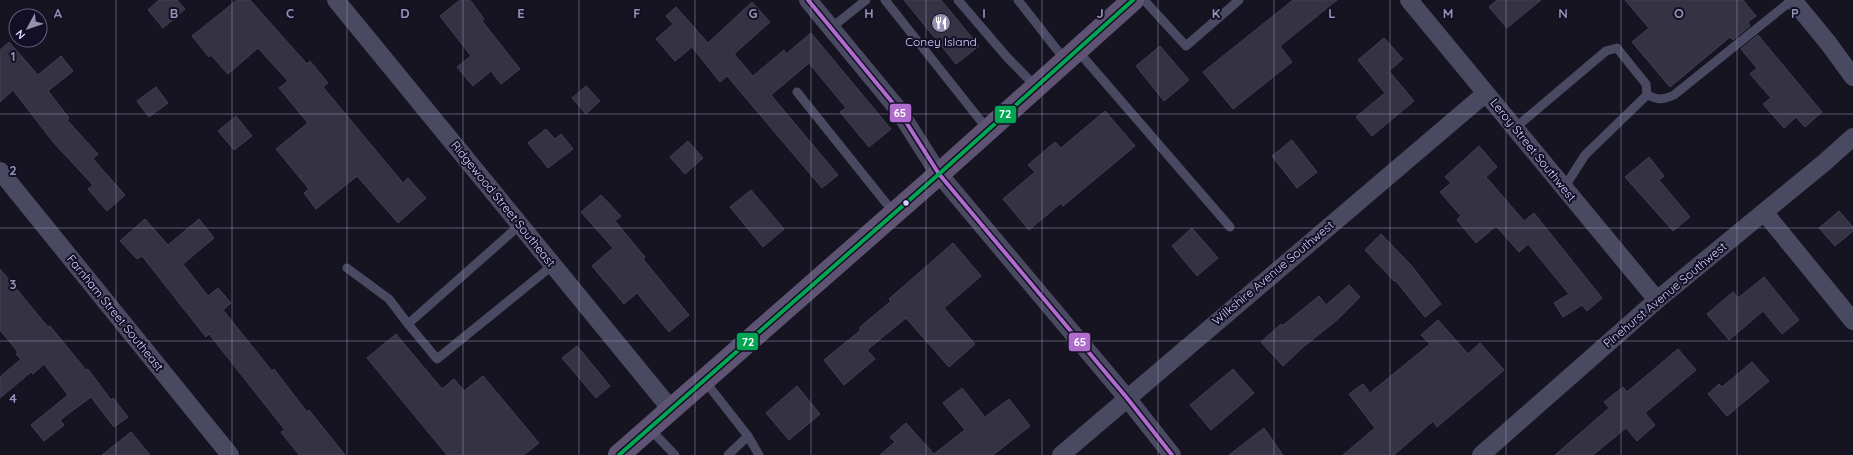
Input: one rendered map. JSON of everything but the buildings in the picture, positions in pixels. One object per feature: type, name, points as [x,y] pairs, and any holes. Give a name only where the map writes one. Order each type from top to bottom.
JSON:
[{"type":"main road","points":[[619,455],[670,408],[939,174],[1133,0]]},
{"type":"street","name":"Ridgewood Street Southeast","points":[[336,0],[670,408]]},
{"type":"street","points":[[808,0],[897,108],[939,174],[1127,398],[1172,455]]},
{"type":"street","name":"Leroy Street Southwest","points":[[1409,0],[1657,300]]},
{"type":"street","points":[[1793,0],[1829,44],[1853,78]]},
{"type":"street","name":"Wilkshire Avenue Southwest","points":[[1061,455],[1486,93]]},
{"type":"street","name":"Pinehurst Avenue Southwest","points":[[1481,455],[1657,300],[1853,137]]},
{"type":"street","name":"Farnham Street Southeast","points":[[0,171],[230,455]]},
{"type":"street","points":[[1764,212],[1853,321]]},
{"type":"lane","points":[[831,28],[866,0]]},
{"type":"lane","points":[[885,0],[988,130]]},
{"type":"lane","points":[[958,0],[1006,56],[1036,87]]},
{"type":"lane","points":[[1018,0],[1230,227]]},
{"type":"lane","points":[[1144,0],[1186,46],[1239,0]]},
{"type":"lane","points":[[1647,95],[1658,100],[1674,95],[1793,0]]},
{"type":"lane","points":[[1514,128],[1608,49],[1617,48],[1646,84],[1647,95]]},
{"type":"lane","points":[[797,92],[894,213]]},
{"type":"lane","points":[[1564,188],[1586,155],[1647,95]]},
{"type":"lane","points":[[408,324],[520,225]]},
{"type":"lane","points":[[347,268],[389,300],[437,360],[553,265]]},
{"type":"lane","points":[[704,379],[748,436],[759,455]]},
{"type":"lane","points":[[649,428],[675,455]]},
{"type":"lane","points":[[728,455],[748,436]]},
{"type":"transit line","name":"65","points":[[808,0],[897,108],[939,174],[1127,398],[1172,455]]},
{"type":"transit line","name":"72","points":[[619,455],[939,174],[1133,0]]},
{"type":"place","name":"Coney Island","points":[[941,23]]}]
